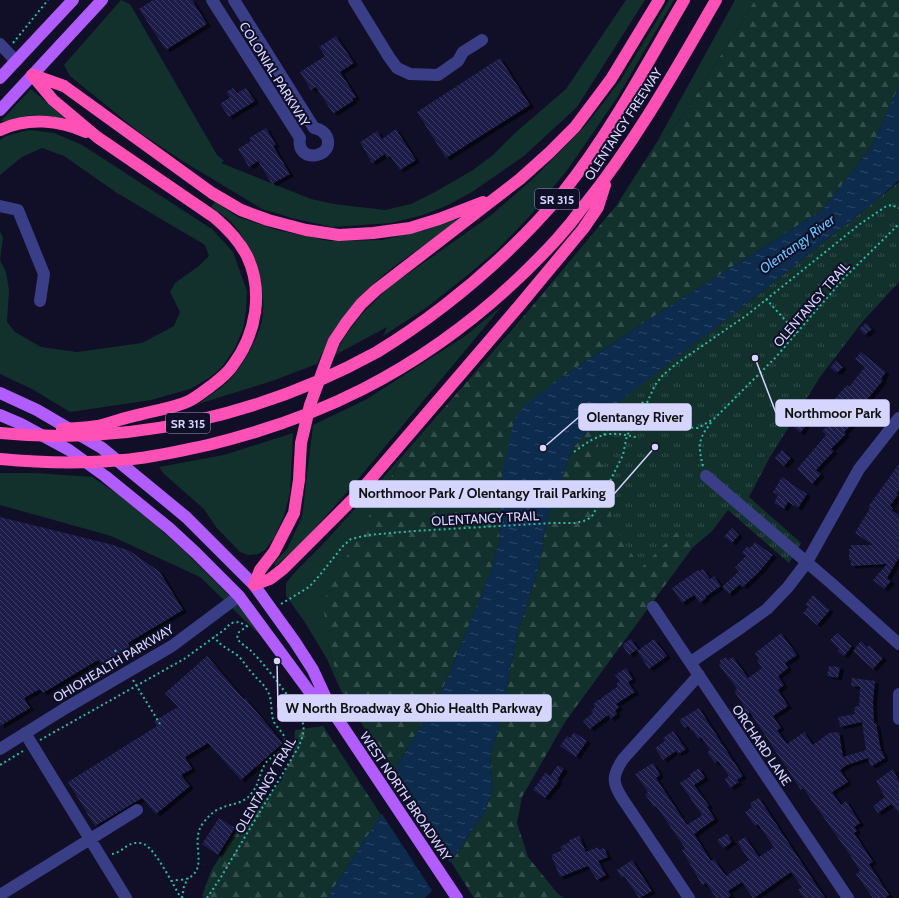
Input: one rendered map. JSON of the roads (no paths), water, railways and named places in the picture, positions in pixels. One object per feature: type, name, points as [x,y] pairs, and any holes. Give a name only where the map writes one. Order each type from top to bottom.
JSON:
[{"type":"highway","points":[[254,585],[260,570],[274,552],[294,513],[299,480],[301,443],[310,405],[334,341],[346,322],[361,304],[376,290],[520,179],[575,127],[611,79],[659,0]]},
{"type":"highway","name":"OLENTANGY FREEWAY","points":[[4,434],[80,436],[172,426],[196,421],[266,401],[311,384],[377,352],[419,324],[466,288],[516,244],[538,220],[586,161],[616,116],[684,0]]},
{"type":"highway","name":"OLENTANGY FREEWAY","points":[[0,460],[31,462],[81,462],[141,458],[177,452],[253,433],[322,408],[363,389],[412,361],[443,339],[510,286],[558,238],[608,177],[653,108],[716,0]]},
{"type":"highway","points":[[4,434],[97,426],[188,401],[200,395],[233,366],[247,342],[253,322],[256,303],[252,269],[247,256],[224,226],[214,217],[97,137],[53,100],[32,75]]},
{"type":"highway","points":[[32,75],[64,86],[212,193],[241,210],[268,220],[306,230],[339,235],[372,233],[410,228],[439,219],[495,197]]},
{"type":"highway","points":[[0,130],[23,124],[48,121],[73,127],[97,137]]},
{"type":"highway","points":[[254,585],[270,579],[283,569],[357,495],[520,306],[583,229],[598,207],[608,177]]},
{"type":"main road","points":[[0,78],[73,0]]},
{"type":"main road","points":[[0,110],[102,0]]},
{"type":"main road","points":[[16,60],[32,75]]},
{"type":"main road","name":"WEST NORTH BROADWAY","points":[[0,393],[37,410],[102,448],[186,517],[254,585],[295,642],[312,670],[332,709],[455,894]]},
{"type":"main road","name":"WEST NORTH BROADWAY","points":[[0,415],[21,424],[69,450],[105,476],[180,538],[239,596],[309,691],[332,709]]},
{"type":"main road","points":[[239,596],[254,585]]},
{"type":"street","name":"COLONIAL PARKWAY","points":[[212,0],[300,138],[302,150],[308,155],[320,155],[327,146],[328,141],[326,135],[322,131],[314,128],[234,0]]},
{"type":"street","points":[[354,0],[389,57],[399,68],[410,74],[438,75],[458,61],[463,52],[482,40]]},
{"type":"street","points":[[3,48],[16,60]]},
{"type":"street","points":[[0,206],[18,210],[44,274],[40,301]]},
{"type":"street","points":[[690,662],[767,609],[788,587],[807,562],[859,469],[899,418]]},
{"type":"street","points":[[706,476],[807,562],[899,644]]},
{"type":"street","name":"OHIOHEALTH PARKWAY","points":[[0,749],[64,709],[172,646],[239,596]]},
{"type":"street","name":"ORCHARD LANE","points":[[653,607],[848,898]]},
{"type":"street","points":[[689,898],[622,798],[616,788],[614,777],[617,768],[623,759],[699,675]]},
{"type":"street","points":[[899,694],[899,719]]},
{"type":"street","points":[[25,733],[126,898]]},
{"type":"street","points":[[0,895],[137,810]]},
{"type":"water","points":[[899,86],[899,180],[879,198],[754,298],[603,414],[572,449],[547,519],[538,571],[517,635],[498,730],[490,755],[493,790],[485,811],[431,892],[425,898],[327,898],[381,815],[393,773],[444,686],[491,571],[499,541],[502,475],[514,420],[525,405],[562,377],[634,329],[822,210],[872,146]]},
{"type":"place","name":"Northmoor Park","points":[[755,358]]},
{"type":"place","name":"Northmoor Park / Olentangy Trail Parking","points":[[655,447]]},
{"type":"place","name":"Olentangy River","points":[[543,448]]},
{"type":"place","name":"W North Broadway & Ohio Health Parkway","points":[[277,661]]}]
